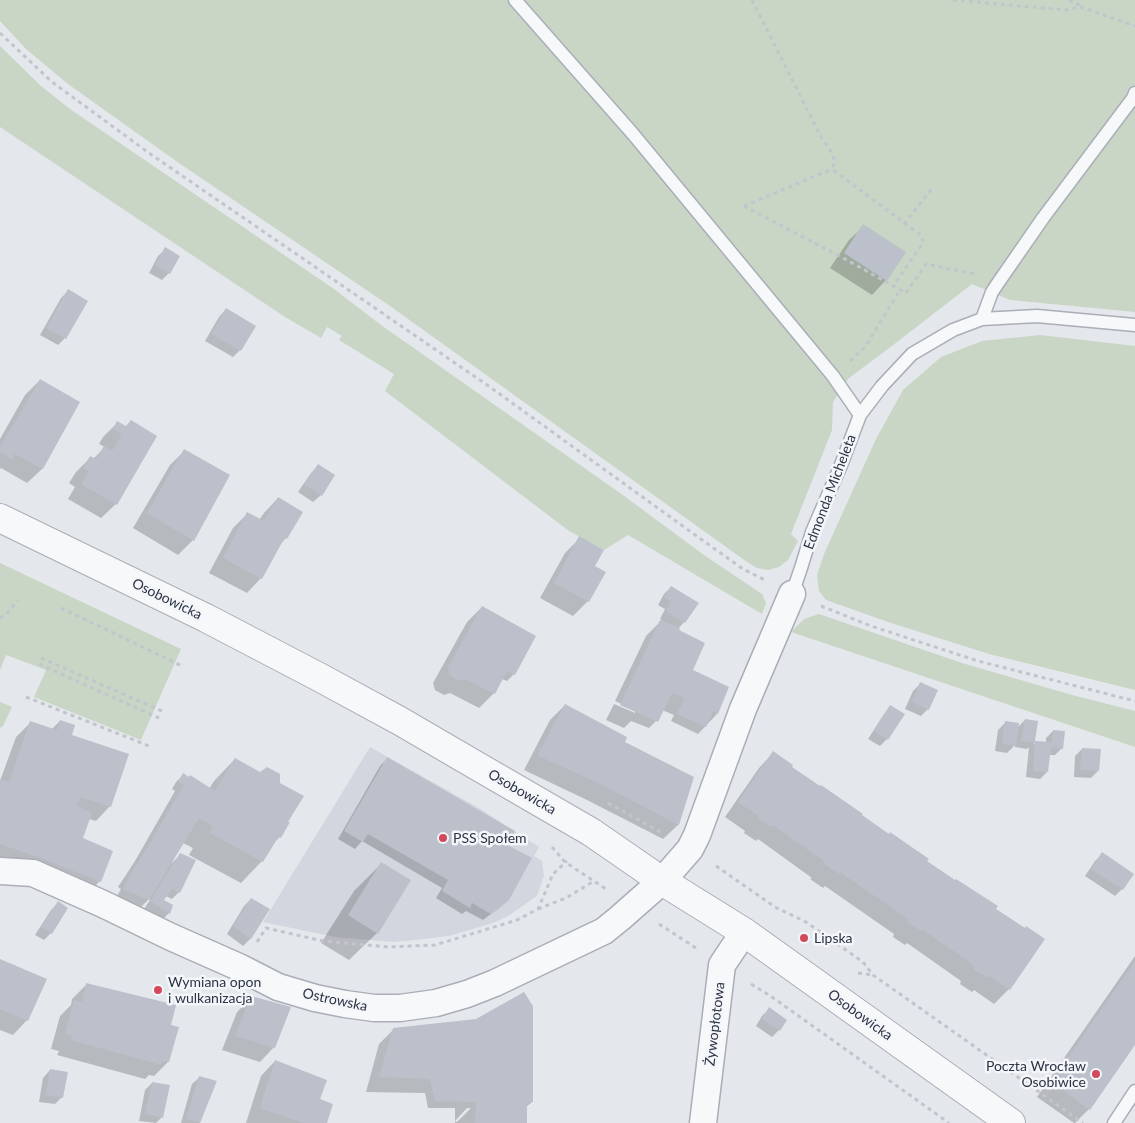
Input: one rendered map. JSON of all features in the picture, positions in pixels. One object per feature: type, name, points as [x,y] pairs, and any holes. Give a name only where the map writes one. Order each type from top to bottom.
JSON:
[{"type":"street","name":"Osobowicka","points":[[0,518],[206,618],[400,720],[591,832],[662,881],[744,932],[1011,1123]]},
{"type":"street","name":"Edmonda Micheleta","points":[[662,881],[690,849],[697,835],[743,710],[792,594]]},
{"type":"street","name":"Ostrowska","points":[[0,871],[33,873],[241,968],[278,987],[315,998],[374,1008],[400,1008],[436,1003],[495,983],[604,931],[662,881]]},
{"type":"street","name":"Żywopłotowa","points":[[703,1123],[722,965],[744,932]]},
{"type":"lane","points":[[515,0],[633,134],[833,376],[860,414]]},
{"type":"lane","points":[[982,319],[992,292],[1043,218],[1135,93]]},
{"type":"lane","name":"Edmonda Micheleta","points":[[792,594],[812,532],[841,465],[860,414],[882,386],[912,354],[953,330],[982,319],[1037,316],[1135,325]]},
{"type":"lane","points":[[1114,1123],[1135,1091]]},
{"type":"path","points":[[752,0],[835,162],[832,169],[744,206],[906,293],[926,264],[989,277],[998,284]]},
{"type":"path","points":[[953,0],[1067,10],[1082,7]]},
{"type":"path","points":[[1069,0],[1082,7],[1135,26]]},
{"type":"path","points":[[0,33],[52,82],[150,153],[490,387],[743,569],[792,594],[871,626],[978,661],[1135,701]]},
{"type":"path","points":[[832,169],[922,236],[923,243],[893,286]]},
{"type":"path","points":[[904,224],[933,187]]},
{"type":"path","points":[[833,376],[866,347],[900,290]]},
{"type":"path","points":[[0,618],[18,600]]},
{"type":"path","points":[[61,608],[182,666]]},
{"type":"path","points":[[42,658],[162,711]]},
{"type":"path","points":[[39,664],[159,718]]},
{"type":"path","points":[[26,697],[148,746]]},
{"type":"path","points":[[606,802],[666,835]]},
{"type":"path","points":[[538,909],[553,874],[565,862]]},
{"type":"path","points":[[713,864],[775,907],[806,922],[863,962],[873,975],[1083,1123]]},
{"type":"path","points":[[241,968],[266,928],[324,941],[388,947],[435,944],[517,920],[566,898],[594,881]]},
{"type":"path","points":[[654,920],[698,949]]},
{"type":"path","points":[[744,979],[949,1123]]},
{"type":"shaded area","points":[[370,747],[477,807],[539,847],[534,856],[542,861],[544,876],[537,896],[508,916],[493,923],[449,936],[425,939],[393,942],[335,937],[263,922]]},
{"type":"green space","points":[[0,0],[1135,0],[1135,312],[1010,300],[972,284],[849,378],[833,402],[832,430],[791,534],[798,541],[788,560],[779,567],[768,570],[757,568],[390,306],[176,161],[68,84],[26,49],[0,21]]},
{"type":"green space","points":[[0,46],[41,86],[70,109],[334,289],[381,325],[620,493],[704,555],[762,594],[766,603],[762,614],[628,535],[604,550],[569,531],[385,391],[394,374],[339,340],[342,336],[327,327],[321,338],[285,317],[0,127]]},
{"type":"green space","points":[[1040,335],[1135,346],[1135,690],[989,654],[826,600],[819,591],[817,575],[824,554],[876,439],[903,390],[941,357],[982,341]]},
{"type":"green space","points":[[0,563],[181,649],[141,740],[34,697],[46,670],[6,655],[0,670]]},
{"type":"green space","points":[[819,614],[962,663],[1135,711],[1135,747],[791,632],[804,619]]},
{"type":"green space","points":[[0,702],[12,707],[3,726],[0,728]]},
{"type":"building","points":[[863,224],[906,252],[887,281],[844,253]]},
{"type":"building","points":[[165,247],[180,256],[170,274],[155,265]]},
{"type":"building","points":[[68,289],[88,301],[66,339],[46,328]]},
{"type":"building","points":[[226,308],[256,326],[241,351],[211,334]]},
{"type":"building","points":[[40,379],[80,402],[43,469],[15,454],[12,459],[0,452],[0,447]]},
{"type":"building","points":[[131,420],[157,436],[117,505],[81,484],[89,472],[83,468],[90,456],[96,459],[104,446],[112,451],[122,434],[113,429],[117,421],[126,426]]},
{"type":"building","points":[[184,449],[230,475],[194,541],[147,513]]},
{"type":"building","points":[[318,464],[335,475],[322,496],[304,484]]},
{"type":"building","points":[[278,497],[303,512],[287,539],[285,537],[262,579],[223,558],[247,512],[264,521]]},
{"type":"building","points":[[579,536],[604,550],[595,566],[606,572],[589,602],[554,583]]},
{"type":"building","points":[[671,586],[699,603],[685,623],[666,611],[671,602],[664,597]]},
{"type":"building","points":[[482,606],[536,636],[515,675],[507,671],[495,694],[465,679],[460,681],[449,675],[448,667]]},
{"type":"building","points":[[660,620],[680,628],[679,630],[705,643],[693,670],[729,687],[718,714],[713,711],[706,727],[677,714],[685,698],[672,693],[658,722],[620,705]]},
{"type":"building","points":[[920,682],[938,690],[929,710],[912,702]]},
{"type":"building","points":[[565,704],[627,737],[625,742],[694,777],[679,825],[602,785],[537,755]]},
{"type":"building","points":[[890,705],[905,714],[888,740],[874,731]]},
{"type":"building","points":[[1025,719],[1038,721],[1035,741],[1052,742],[1053,730],[1065,731],[1063,749],[1051,747],[1048,772],[1033,771],[1035,743],[1021,741]]},
{"type":"building","points":[[60,720],[75,725],[72,735],[129,754],[111,807],[81,797],[77,806],[92,813],[83,838],[113,851],[101,882],[0,844],[0,779],[9,782],[30,721],[57,730]]},
{"type":"building","points":[[1005,721],[1019,723],[1016,746],[1002,744]]},
{"type":"building","points":[[1082,748],[1101,749],[1099,771],[1080,770]]},
{"type":"building","points":[[773,751],[793,765],[792,767],[863,814],[889,834],[890,832],[929,859],[927,861],[998,906],[996,909],[1045,939],[1010,990],[989,976],[988,978],[973,969],[975,966],[922,929],[921,931],[907,922],[908,919],[840,872],[839,874],[824,864],[825,862],[773,825],[771,827],[757,818],[759,816],[738,802]]},
{"type":"building","name":"PSS Społem","points":[[387,757],[515,831],[507,845],[532,858],[509,900],[497,910],[491,914],[472,903],[470,908],[442,891],[448,880],[368,834],[363,842],[344,831]]},
{"type":"building","points":[[235,758],[260,772],[267,767],[280,774],[280,783],[304,796],[288,822],[290,822],[281,838],[279,836],[263,862],[210,833],[213,826],[199,818],[149,900],[123,889],[184,785],[178,782],[183,773],[189,777],[190,775],[215,791]]},
{"type":"building","points":[[1102,852],[1134,874],[1123,890],[1091,869]]},
{"type":"building","points":[[180,853],[196,860],[180,893],[172,889],[164,900],[173,905],[170,914],[150,901]]},
{"type":"building","points":[[381,862],[411,880],[378,934],[348,915]]},
{"type":"building","points":[[251,898],[270,909],[251,939],[233,926]]},
{"type":"building","points":[[58,901],[68,908],[52,934],[41,927]]},
{"type":"building","points":[[0,959],[47,979],[28,1021],[0,1009]]},
{"type":"building","points":[[1135,961],[1135,1045],[1090,1110],[1051,1082]]},
{"type":"building","points":[[86,983],[176,1005],[171,1025],[179,1027],[169,1062],[162,1061],[161,1065],[71,1040],[72,1036],[65,1034],[74,1000],[82,1002]]},
{"type":"building","points":[[524,992],[533,1006],[533,1102],[527,1102],[527,1123],[475,1123],[476,1102],[435,1101],[430,1079],[379,1077],[393,1028],[476,1019]]},
{"type":"building","points":[[251,996],[291,1007],[275,1048],[235,1036]]},
{"type":"building","points":[[769,1007],[787,1020],[780,1031],[762,1019]]},
{"type":"building","points":[[275,1060],[327,1080],[320,1099],[333,1104],[327,1123],[303,1123],[260,1108]]},
{"type":"building","points":[[50,1069],[68,1072],[63,1098],[46,1095]]},
{"type":"building","points":[[199,1076],[217,1081],[200,1123],[186,1119]]},
{"type":"building","points":[[152,1082],[170,1085],[163,1118],[145,1114]]},
{"type":"place","name":"PSS Społem","points":[[443,838]]},
{"type":"place","name":"Lipska","points":[[804,938]]},
{"type":"place","name":"Wymiana opon i wulkanizacja","points":[[158,990]]},
{"type":"place","name":"Poczta Wrocław Osobiwice","points":[[1096,1074]]}]
